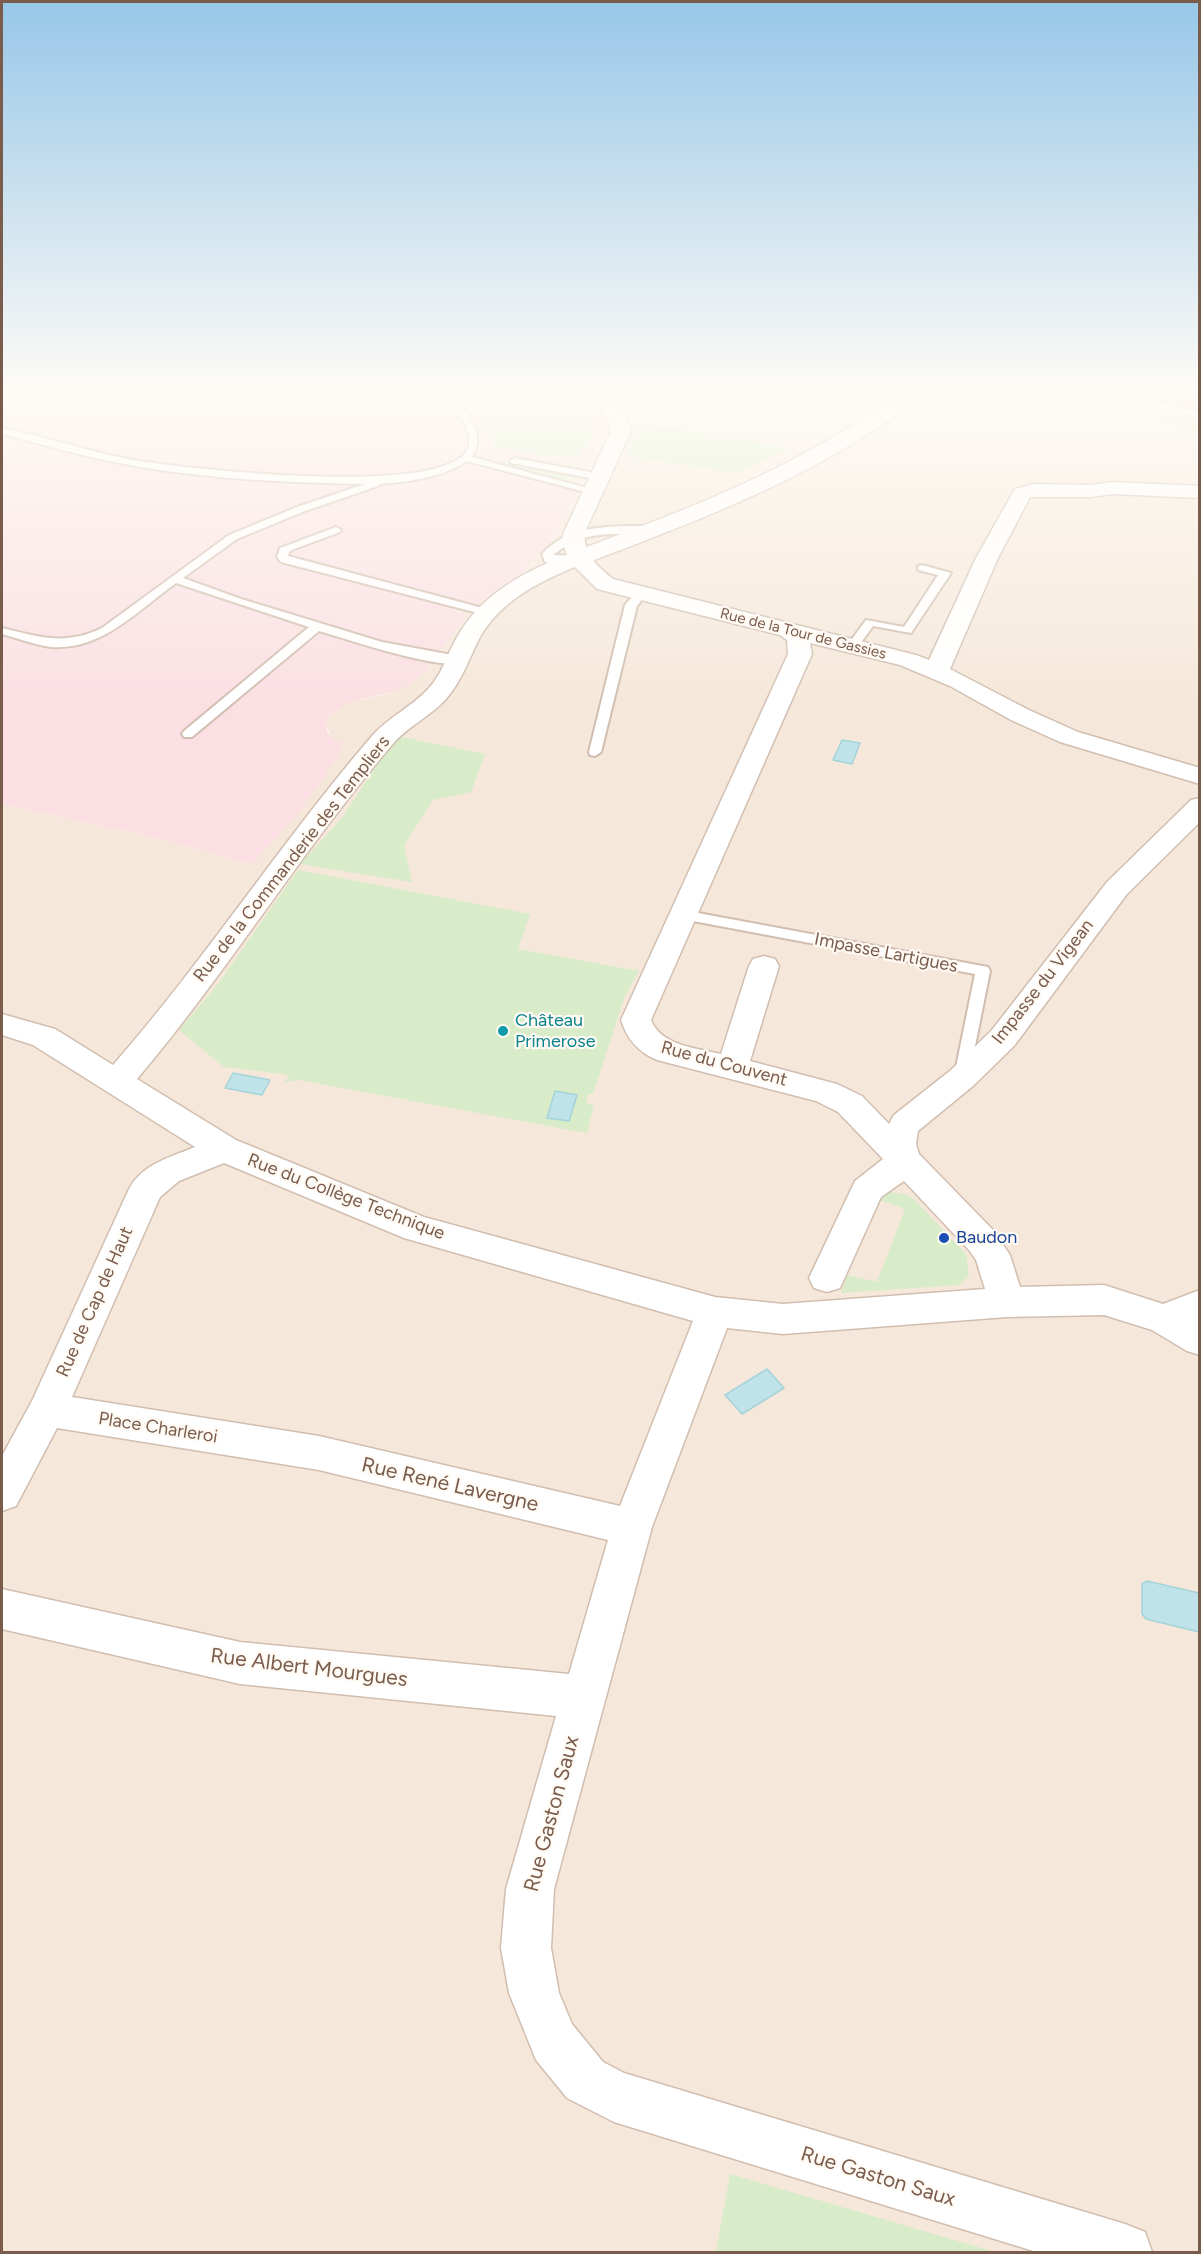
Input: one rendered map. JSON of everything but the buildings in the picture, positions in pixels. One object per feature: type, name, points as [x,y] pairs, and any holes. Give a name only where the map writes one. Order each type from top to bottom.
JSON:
[{"type":"street","points":[[576,547],[592,497]]},
{"type":"street","name":"Rue de la Commanderie des Templiers","points":[[117,1081],[145,1050],[277,873],[384,737],[439,692],[459,660],[474,628],[486,612],[576,547],[655,529],[733,497]]},
{"type":"street","points":[[937,670],[987,558],[1021,497]]},
{"type":"street","name":"Rue de la Tour de Gassies","points":[[576,547],[596,578],[605,584],[853,646],[937,670],[1020,715],[1069,737],[1200,776]]},
{"type":"street","name":"Rue du Couvent","points":[[788,630],[798,638],[800,654],[636,1020],[639,1031],[656,1047],[808,1087],[840,1098],[850,1104],[981,1240],[992,1255],[1007,1302]]},
{"type":"street","name":"Impasse du Vigean","points":[[903,1157],[897,1144],[900,1132],[906,1123],[962,1078],[1002,1038],[1117,888],[1200,806]]},
{"type":"street","points":[[732,1068],[764,966]]},
{"type":"street","name":"Rue du Collège Technique","points":[[2,1024],[45,1037],[224,1149],[416,1228],[715,1312]]},
{"type":"street","name":"Rue de Cap de Haut","points":[[2,1493],[47,1410],[146,1189],[167,1172],[224,1149]]},
{"type":"street","points":[[827,1278],[867,1190],[873,1183],[892,1172],[903,1157]]},
{"type":"street","points":[[715,1312],[783,1319],[1007,1302],[1104,1300],[1164,1319],[1200,1340]]},
{"type":"street","points":[[1164,1319],[1200,1305]]},
{"type":"street","name":"Rue Gaston Saux","points":[[715,1312],[632,1527],[530,1889],[526,1948],[534,1993],[554,2042],[585,2080],[614,2096],[1125,2253]]},
{"type":"street","name":"Place Charleroi","points":[[47,1410],[268,1446]]},
{"type":"street","name":"Rue René Lavergne","points":[[268,1446],[318,1453],[632,1527]]},
{"type":"street","name":"Rue Albert Mourgues","points":[[2,1609],[240,1664],[584,1697]]},
{"type":"lane","points":[[2,632],[51,643],[80,641],[106,630],[233,537],[301,509],[337,497]]},
{"type":"lane","points":[[336,530],[284,550],[282,557],[285,560],[486,612]]},
{"type":"lane","points":[[853,646],[870,622],[907,631],[945,573],[922,568]]},
{"type":"lane","points":[[176,579],[204,591],[422,656],[459,660]]},
{"type":"lane","points":[[595,752],[631,604],[640,594]]},
{"type":"lane","points":[[188,734],[318,626]]},
{"type":"lane","name":"Impasse Lartigues","points":[[682,915],[983,971],[962,1078]]},
{"type":"shaded area","points":[[2,497],[575,497],[557,534],[521,574],[478,605],[464,602],[453,610],[467,614],[439,653],[427,651],[417,661],[429,664],[426,673],[400,690],[347,703],[329,715],[326,723],[327,731],[332,738],[341,743],[337,758],[295,818],[252,864],[148,836],[2,804]]},
{"type":"shaded area","points":[[547,497],[1199,497],[1199,2252],[2,2252],[2,804],[148,836],[252,864],[332,738],[325,723],[329,715],[347,703],[388,694],[427,651],[459,624],[466,615],[452,611],[464,601],[478,605],[521,574],[557,534]]},
{"type":"green space","points":[[396,736],[485,754],[471,792],[433,800],[404,845],[412,882],[300,864],[342,818]]},
{"type":"green space","points":[[298,870],[530,914],[518,949],[639,971],[625,996],[593,1094],[588,1094],[587,1104],[594,1105],[587,1133],[299,1080],[284,1082],[290,1075],[224,1067],[179,1030],[218,984]]},
{"type":"green space","points":[[891,1192],[905,1194],[914,1199],[966,1254],[969,1276],[960,1285],[841,1293],[847,1275],[877,1282],[905,1209],[879,1200]]},
{"type":"green space","points":[[730,2174],[995,2252],[716,2252]]},
{"type":"water","points":[[842,740],[860,743],[852,764],[833,760]]},
{"type":"water","points":[[233,1073],[270,1080],[262,1095],[225,1088]]},
{"type":"water","points":[[555,1091],[577,1095],[569,1121],[547,1118]]},
{"type":"water","points":[[767,1369],[784,1388],[742,1414],[725,1395]]},
{"type":"water","points":[[1147,1581],[1199,1593],[1199,1632],[1146,1619],[1142,1614],[1142,1584]]},
{"type":"place","name":"Château Primerose","points":[[503,1031]]},
{"type":"place","name":"Baudon","points":[[944,1238]]}]
